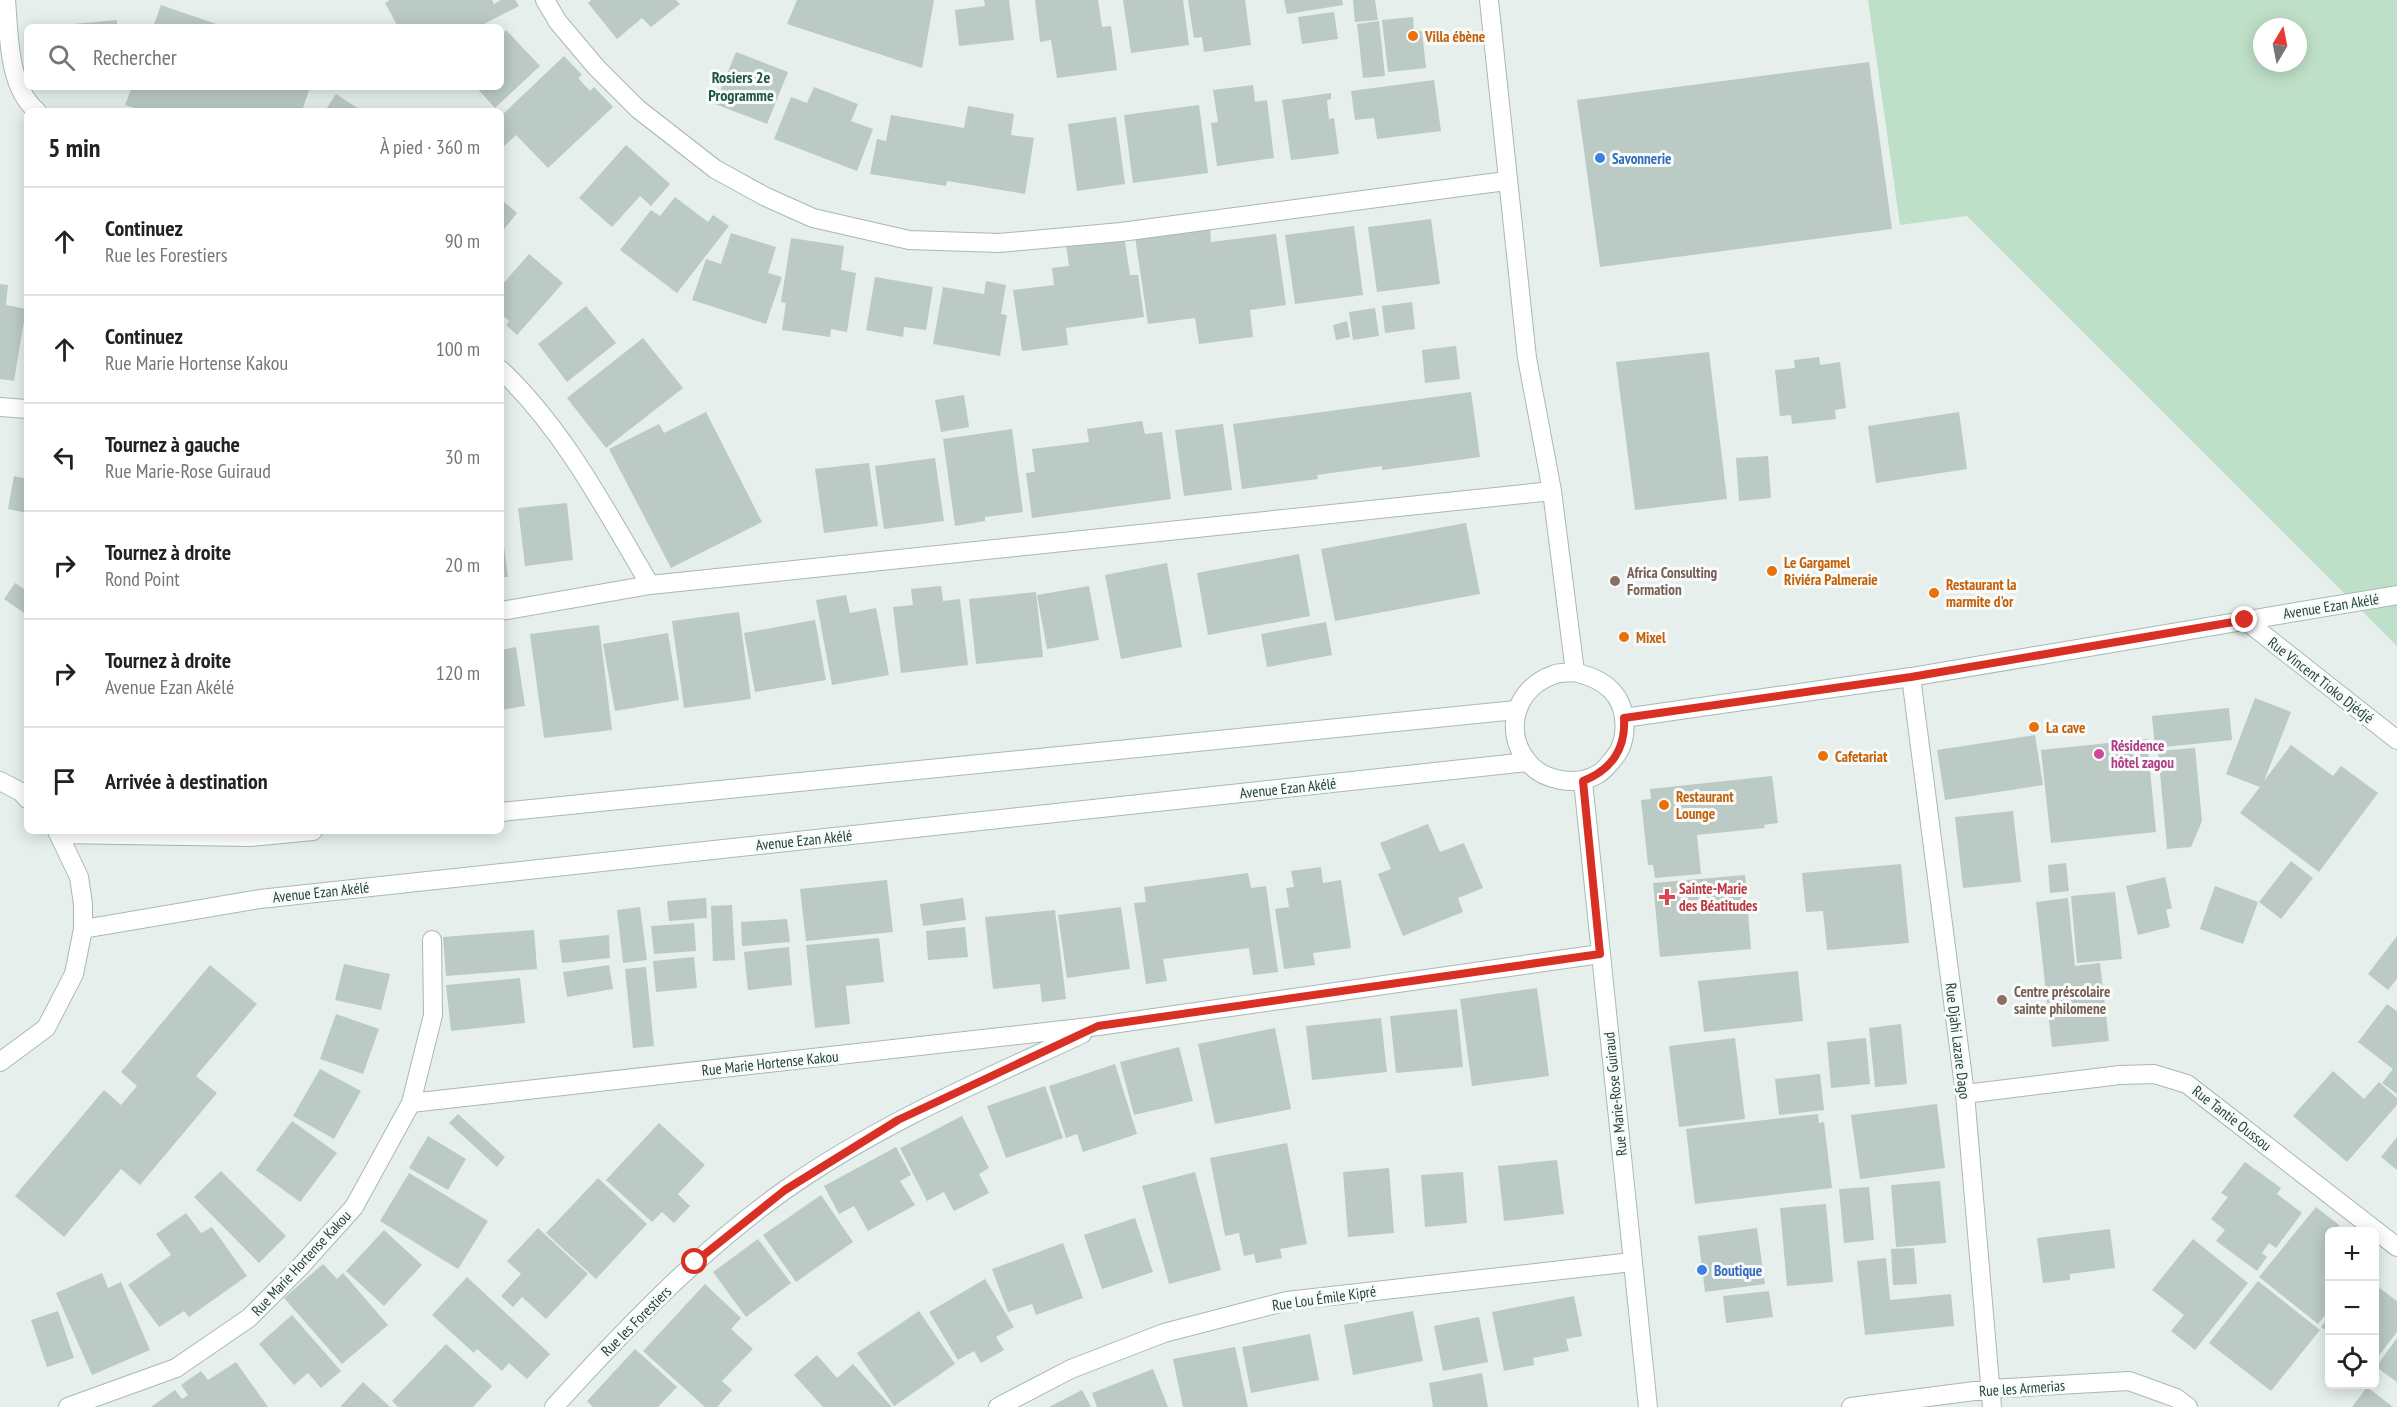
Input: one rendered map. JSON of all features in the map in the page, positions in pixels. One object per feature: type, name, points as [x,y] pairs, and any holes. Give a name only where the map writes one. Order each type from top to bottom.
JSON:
[{"type":"street","points":[[6,0],[12,68],[28,104],[33,108]]},
{"type":"street","points":[[545,0],[558,22],[604,76],[638,109],[715,169],[766,197],[813,218],[909,240],[999,243],[1121,232],[1506,181]]},
{"type":"street","points":[[1489,0],[1506,181],[1527,358],[1552,491],[1575,672]]},
{"type":"street","points":[[504,373],[526,394],[559,435],[650,585]]},
{"type":"street","points":[[0,407],[24,409]]},
{"type":"street","points":[[504,610],[650,585],[1552,491]]},
{"type":"street","name":"Avenue Ezan Akélé","points":[[1624,718],[1911,677],[2397,595]]},
{"type":"street","name":"Rue Vincent Tioko Djédjé","points":[[2245,620],[2397,740]]},
{"type":"street","points":[[1575,672],[1596,678],[1613,692],[1624,718],[1625,732],[1619,752],[1605,769],[1583,781],[1568,781],[1544,775],[1527,762],[1518,742],[1516,710],[1535,684],[1554,674],[1575,672]]},
{"type":"street","name":"Rue Djahi Lazare Dago","points":[[1911,677],[1965,1094],[1991,1398]]},
{"type":"street","points":[[504,812],[1516,710]]},
{"type":"street","name":"Avenue Ezan Akélé","points":[[83,929],[260,898],[1527,762]]},
{"type":"street","name":"Rue Marie-Rose Guiraud","points":[[1583,781],[1648,1407]]},
{"type":"street","points":[[0,782],[24,796]]},
{"type":"street","points":[[0,1062],[46,1028],[74,974],[83,929],[83,904],[79,877],[58,834]]},
{"type":"street","points":[[106,834],[250,837],[282,834]]},
{"type":"street","points":[[411,1103],[433,1015],[432,940]]},
{"type":"street","name":"Rue Marie Hortense Kakou","points":[[68,1407],[176,1368],[249,1318],[300,1267],[354,1207],[411,1103],[1098,1026],[1600,954]]},
{"type":"street","name":"Rue les Forestiers","points":[[554,1407],[695,1262],[785,1190],[898,1120],[1098,1026]]},
{"type":"street","name":"Rue Tantie Oussou","points":[[1965,1094],[2120,1075],[2154,1074],[2187,1084],[2397,1247]]},
{"type":"street","name":"Rue Lou Émile Kipré","points":[[998,1407],[1071,1370],[1164,1333],[1287,1301],[1632,1262]]},
{"type":"street","name":"Rue les Armerias","points":[[1851,1407],[1991,1398],[2129,1381],[2176,1398],[2188,1407]]},
{"type":"green space","points":[[1868,0],[2397,0],[2397,646],[1967,216],[1900,225]]},
{"type":"building","points":[[390,0],[492,0],[494,4],[501,0],[515,0],[519,6],[484,24],[396,24],[385,3]]},
{"type":"building","points":[[591,0],[676,0],[680,4],[651,27],[642,18],[617,39],[588,3]]},
{"type":"building","points":[[797,0],[934,0],[922,68],[787,24]]},
{"type":"building","points":[[984,0],[1009,0],[1014,40],[959,46],[955,10],[985,6]]},
{"type":"building","points":[[1035,0],[1098,0],[1102,27],[1111,26],[1117,70],[1057,78],[1051,40],[1040,42]]},
{"type":"building","points":[[1123,0],[1183,0],[1189,45],[1131,53]]},
{"type":"building","points":[[1188,0],[1245,0],[1251,45],[1204,52],[1202,37],[1194,38]]},
{"type":"building","points":[[1284,0],[1342,0],[1343,5],[1287,14]]},
{"type":"building","points":[[1353,0],[1375,0],[1378,20],[1355,22]]},
{"type":"building","points":[[161,5],[216,24],[154,24]]},
{"type":"building","points":[[1334,12],[1338,39],[1302,44],[1298,17]]},
{"type":"building","points":[[1413,17],[1414,32],[1422,31],[1426,68],[1388,72],[1382,20]]},
{"type":"building","points":[[117,20],[117,24],[73,24]]},
{"type":"building","points":[[1379,21],[1385,76],[1363,78],[1357,24]]},
{"type":"building","points":[[506,30],[540,66],[495,108],[479,90],[504,90],[504,32]]},
{"type":"building","points":[[736,52],[788,72],[767,124],[715,104]]},
{"type":"building","points":[[564,56],[582,75],[578,78],[590,91],[594,87],[613,107],[548,168],[516,135],[504,146],[504,113]]},
{"type":"building","points":[[1869,62],[1892,229],[1600,267],[1577,100]]},
{"type":"building","points":[[1434,80],[1441,131],[1377,139],[1374,118],[1355,120],[1351,91]]},
{"type":"building","points":[[1253,85],[1255,102],[1267,100],[1274,158],[1217,166],[1211,123],[1218,122],[1213,90]]},
{"type":"building","points":[[814,87],[858,104],[851,121],[873,129],[857,171],[774,139],[791,97],[807,103]]},
{"type":"building","points":[[131,90],[309,90],[303,108],[134,108],[125,105]]},
{"type":"building","points":[[1331,93],[1331,99],[1327,100],[1329,119],[1334,118],[1339,154],[1291,160],[1282,100]]},
{"type":"building","points":[[336,94],[357,108],[327,108]]},
{"type":"building","points":[[1199,105],[1208,173],[1133,183],[1124,115]]},
{"type":"building","points":[[968,106],[1014,114],[1011,135],[1034,138],[1025,194],[947,181],[946,186],[870,174],[877,139],[886,141],[891,115],[964,128]]},
{"type":"building","points":[[1116,117],[1125,184],[1077,191],[1068,124]]},
{"type":"building","points":[[626,145],[670,184],[651,206],[640,196],[612,227],[579,198]]},
{"type":"building","points":[[675,197],[708,222],[713,215],[729,226],[677,293],[620,250],[651,210],[660,216]]},
{"type":"building","points":[[504,202],[517,213],[504,229]]},
{"type":"building","points":[[1431,219],[1440,284],[1377,292],[1368,227]]},
{"type":"building","points":[[1354,226],[1363,295],[1295,304],[1285,235]]},
{"type":"building","points":[[1210,227],[1211,242],[1276,234],[1286,305],[1250,310],[1253,337],[1199,344],[1195,318],[1148,324],[1135,237]]},
{"type":"building","points":[[731,233],[776,247],[768,273],[782,277],[766,324],[692,300],[706,259],[721,264]]},
{"type":"building","points":[[1124,236],[1130,275],[1138,275],[1144,317],[1066,328],[1068,345],[1022,351],[1013,290],[1054,285],[1052,268],[1069,266],[1066,244]]},
{"type":"building","points":[[791,238],[844,246],[841,270],[856,273],[847,332],[831,329],[830,337],[782,330],[786,303],[781,302]]},
{"type":"building","points":[[529,254],[563,283],[517,335],[506,325],[509,321],[504,317],[504,283]]},
{"type":"building","points":[[875,277],[933,287],[926,330],[904,327],[903,337],[866,330]]},
{"type":"building","points":[[986,281],[1006,285],[1001,314],[1007,315],[1000,356],[933,344],[943,287],[984,294]]},
{"type":"building","points":[[0,284],[8,285],[6,305],[24,309],[24,321],[14,381],[0,379]]},
{"type":"building","points":[[1412,302],[1415,329],[1385,333],[1382,306]]},
{"type":"building","points":[[586,306],[616,343],[567,382],[538,344]]},
{"type":"building","points":[[1375,308],[1379,336],[1353,340],[1349,312]]},
{"type":"building","points":[[1347,321],[1350,337],[1336,340],[1333,325]]},
{"type":"building","points":[[643,338],[683,388],[606,448],[567,398]]},
{"type":"building","points":[[1456,346],[1460,379],[1425,383],[1422,350]]},
{"type":"building","points":[[1709,352],[1727,499],[1635,510],[1616,362]]},
{"type":"building","points":[[1819,357],[1820,365],[1840,362],[1846,408],[1835,410],[1836,419],[1792,424],[1791,415],[1780,416],[1775,370],[1795,368],[1794,360]]},
{"type":"building","points":[[1471,392],[1480,457],[1382,470],[1382,466],[1317,475],[1318,479],[1242,489],[1233,424]]},
{"type":"building","points":[[964,395],[969,427],[941,432],[935,400]]},
{"type":"building","points":[[706,412],[762,522],[671,568],[609,449],[659,424],[664,433]]},
{"type":"building","points":[[1959,412],[1967,469],[1876,483],[1868,426]]},
{"type":"building","points":[[1142,421],[1145,434],[1162,432],[1171,499],[1032,518],[1026,473],[1035,472],[1032,449],[1089,442],[1087,429]]},
{"type":"building","points":[[1223,424],[1232,490],[1184,496],[1175,430]]},
{"type":"building","points":[[1012,429],[1023,512],[985,517],[985,521],[955,526],[943,439]]},
{"type":"building","points":[[1768,456],[1771,498],[1739,501],[1736,458]]},
{"type":"building","points":[[935,458],[944,521],[884,529],[875,466]]},
{"type":"building","points":[[869,463],[878,526],[824,533],[815,469]]},
{"type":"building","points":[[14,476],[24,478],[24,512],[8,509]]},
{"type":"building","points":[[567,503],[573,560],[525,566],[518,508]]},
{"type":"building","points":[[1466,523],[1480,594],[1335,621],[1321,549]]},
{"type":"building","points":[[504,547],[508,577],[504,577]]},
{"type":"building","points":[[1299,554],[1310,616],[1208,635],[1197,573]]},
{"type":"building","points":[[1167,563],[1182,647],[1121,659],[1105,575]]},
{"type":"building","points":[[15,583],[24,589],[24,613],[4,599]]},
{"type":"building","points":[[941,586],[943,601],[960,599],[968,665],[901,673],[893,607],[913,605],[911,589]]},
{"type":"building","points":[[1089,586],[1099,640],[1047,649],[1037,595]]},
{"type":"building","points":[[1036,592],[1043,657],[976,664],[969,599]]},
{"type":"building","points":[[846,595],[850,613],[876,608],[889,675],[832,685],[816,600]]},
{"type":"building","points":[[739,612],[751,699],[684,708],[672,621]]},
{"type":"building","points":[[815,620],[826,680],[755,692],[744,633]]},
{"type":"building","points":[[1326,622],[1332,655],[1267,667],[1261,634]]},
{"type":"building","points":[[599,625],[612,730],[544,738],[530,634]]},
{"type":"building","points":[[668,633],[679,700],[615,711],[603,644]]},
{"type":"building","points":[[516,647],[525,706],[504,710],[504,649]]},
{"type":"building","points":[[2255,698],[2291,712],[2264,781],[2291,745],[2333,776],[2341,766],[2378,793],[2319,872],[2240,813],[2260,787],[2226,774]]},
{"type":"building","points":[[2229,708],[2232,740],[2155,748],[2152,716]]},
{"type":"building","points":[[2035,735],[2043,785],[1945,800],[1937,750]]},
{"type":"building","points":[[2147,739],[2156,832],[2051,843],[2041,750]]},
{"type":"building","points":[[2195,748],[2202,821],[2191,847],[2167,849],[2158,751]]},
{"type":"building","points":[[1772,776],[1778,823],[1764,825],[1765,828],[1697,835],[1701,874],[1655,878],[1653,865],[1648,865],[1641,800],[1651,799],[1650,789]]},
{"type":"building","points":[[2013,811],[2021,882],[1963,888],[1955,817]]},
{"type":"building","points":[[1428,824],[1440,852],[1464,843],[1483,888],[1458,898],[1463,912],[1403,936],[1378,874],[1391,869],[1380,843]]},
{"type":"building","points":[[2291,861],[2313,878],[2281,919],[2259,902]]},
{"type":"building","points":[[2066,863],[2069,891],[2050,893],[2048,865]]},
{"type":"building","points":[[1901,864],[1909,943],[1827,950],[1823,911],[1806,912],[1802,873]]},
{"type":"building","points":[[1321,867],[1323,883],[1341,880],[1351,948],[1313,953],[1315,965],[1284,969],[1275,909],[1289,907],[1286,888],[1294,887],[1291,871]]},
{"type":"building","points":[[1248,873],[1251,888],[1266,886],[1278,972],[1253,975],[1249,948],[1163,959],[1167,981],[1146,984],[1134,903],[1146,902],[1144,887]]},
{"type":"building","points":[[1745,875],[1751,949],[1660,957],[1653,883]]},
{"type":"building","points":[[2165,877],[2172,908],[2166,910],[2170,927],[2138,935],[2126,886]]},
{"type":"building","points":[[887,880],[893,932],[806,941],[800,889]]},
{"type":"building","points":[[2215,886],[2258,902],[2243,944],[2200,929]]},
{"type":"building","points":[[2115,892],[2122,959],[2077,963],[2071,896]]},
{"type":"building","points":[[706,898],[707,918],[669,921],[667,901]]},
{"type":"building","points":[[963,898],[966,920],[923,926],[920,904]]},
{"type":"building","points":[[2068,898],[2075,966],[2100,963],[2109,1041],[2052,1047],[2036,902]]},
{"type":"building","points":[[732,905],[735,960],[713,961],[711,906]]},
{"type":"building","points":[[640,907],[647,960],[623,963],[617,910]]},
{"type":"building","points":[[1121,907],[1130,969],[1067,978],[1058,915]]},
{"type":"building","points":[[1055,910],[1066,999],[1042,1002],[1040,984],[993,989],[985,917]]},
{"type":"building","points":[[787,919],[790,942],[742,946],[741,922]]},
{"type":"building","points":[[694,923],[696,951],[654,954],[651,926]]},
{"type":"building","points":[[965,927],[968,957],[928,960],[926,931]]},
{"type":"building","points":[[534,930],[537,969],[446,976],[443,937]]},
{"type":"building","points":[[609,935],[610,958],[562,963],[559,940]]},
{"type":"building","points":[[2397,936],[2397,979],[2388,990],[2368,974]]},
{"type":"building","points":[[879,938],[884,982],[846,986],[850,1024],[815,1028],[806,945]]},
{"type":"building","points":[[789,947],[792,985],[748,990],[744,952]]},
{"type":"building","points":[[694,957],[697,988],[656,992],[653,961]]},
{"type":"building","points":[[344,964],[390,974],[381,1010],[335,1000]]},
{"type":"building","points":[[210,965],[257,1004],[196,1076],[217,1093],[140,1185],[121,1169],[64,1237],[15,1196],[104,1090],[121,1105],[137,1086],[121,1072]]},
{"type":"building","points":[[609,965],[613,989],[567,997],[563,972]]},
{"type":"building","points":[[646,967],[654,1046],[633,1048],[625,969]]},
{"type":"building","points":[[1798,971],[1803,1021],[1704,1032],[1698,981]]},
{"type":"building","points":[[520,978],[525,1023],[451,1031],[446,985]]},
{"type":"building","points":[[1537,988],[1549,1076],[1472,1086],[1460,999]]},
{"type":"building","points":[[2387,1004],[2397,1011],[2397,1094],[2382,1083],[2393,1069],[2358,1042]]},
{"type":"building","points":[[1457,1009],[1463,1067],[1396,1073],[1390,1016]]},
{"type":"building","points":[[336,1014],[379,1029],[363,1074],[320,1059]]},
{"type":"building","points":[[1381,1018],[1387,1072],[1312,1080],[1306,1026]]},
{"type":"building","points":[[1901,1024],[1907,1084],[1875,1087],[1869,1028]]},
{"type":"building","points":[[1275,1028],[1291,1109],[1215,1124],[1198,1044]]},
{"type":"building","points":[[1735,1038],[1745,1119],[1679,1127],[1669,1046]]},
{"type":"building","points":[[1866,1038],[1870,1084],[1831,1088],[1827,1042]]},
{"type":"building","points":[[1179,1047],[1193,1101],[1134,1115],[1120,1062]]},
{"type":"building","points":[[1115,1064],[1137,1134],[1083,1152],[1077,1134],[1066,1138],[1049,1086]]},
{"type":"building","points":[[320,1069],[361,1091],[334,1139],[293,1116]]},
{"type":"building","points":[[2333,1071],[2364,1099],[2379,1082],[2397,1098],[2397,1105],[2347,1162],[2293,1116]]},
{"type":"building","points":[[1820,1074],[1824,1110],[1779,1115],[1775,1079]]},
{"type":"building","points":[[1045,1086],[1063,1138],[1006,1158],[987,1106]]},
{"type":"building","points":[[1937,1104],[1945,1168],[1860,1179],[1851,1115]]},
{"type":"building","points":[[458,1114],[505,1157],[497,1167],[449,1123]]},
{"type":"building","points":[[1818,1114],[1819,1123],[1824,1122],[1832,1188],[1695,1204],[1686,1129]]},
{"type":"building","points":[[962,1116],[989,1168],[979,1174],[989,1193],[954,1211],[944,1192],[927,1201],[900,1148]]},
{"type":"building","points":[[292,1121],[337,1153],[300,1202],[256,1170]]},
{"type":"building","points":[[659,1123],[705,1165],[678,1194],[690,1206],[674,1223],[662,1212],[652,1222],[606,1180]]},
{"type":"building","points":[[428,1136],[466,1159],[448,1190],[409,1168]]},
{"type":"building","points":[[2397,1137],[2397,1170],[2381,1157]]},
{"type":"building","points":[[1287,1143],[1307,1244],[1280,1249],[1282,1258],[1256,1263],[1254,1254],[1244,1256],[1239,1233],[1225,1236],[1210,1158]]},
{"type":"building","points":[[896,1147],[911,1175],[900,1181],[915,1205],[868,1231],[854,1206],[839,1214],[824,1186]]},
{"type":"building","points":[[1557,1160],[1564,1214],[1504,1221],[1498,1166]]},
{"type":"building","points":[[2245,1162],[2281,1188],[2277,1194],[2302,1213],[2276,1248],[2269,1243],[2262,1253],[2267,1257],[2257,1271],[2216,1241],[2225,1230],[2211,1219],[2228,1197],[2221,1193]]},
{"type":"building","points":[[1389,1168],[1394,1233],[1348,1237],[1343,1172]]},
{"type":"building","points":[[221,1171],[286,1236],[259,1263],[194,1197]]},
{"type":"building","points":[[1195,1172],[1221,1270],[1169,1284],[1142,1186]]},
{"type":"building","points":[[1463,1172],[1467,1223],[1425,1227],[1421,1175]]},
{"type":"building","points":[[409,1173],[488,1221],[458,1269],[380,1221]]},
{"type":"building","points":[[598,1178],[647,1224],[596,1279],[546,1233]]},
{"type":"building","points":[[1940,1181],[1946,1243],[1896,1247],[1891,1185]]},
{"type":"building","points":[[1869,1187],[1874,1240],[1844,1243],[1839,1189]]},
{"type":"building","points":[[821,1195],[853,1242],[796,1282],[763,1235]]},
{"type":"building","points":[[1826,1204],[1833,1282],[1787,1286],[1780,1208]]},
{"type":"building","points":[[2316,1207],[2339,1225],[2325,1227],[2325,1315],[2318,1324],[2259,1277]]},
{"type":"building","points":[[186,1213],[201,1233],[212,1227],[247,1276],[189,1317],[184,1311],[159,1327],[128,1285],[171,1255],[156,1234]]},
{"type":"building","points":[[1135,1218],[1153,1272],[1102,1289],[1084,1235]]},
{"type":"building","points":[[538,1228],[588,1274],[546,1319],[522,1297],[513,1307],[501,1296],[521,1274],[507,1261]]},
{"type":"building","points":[[1757,1228],[1765,1284],[1705,1292],[1698,1236]]},
{"type":"building","points":[[2110,1229],[2115,1268],[2070,1274],[2070,1280],[2043,1283],[2037,1238]]},
{"type":"building","points":[[384,1230],[422,1265],[384,1306],[346,1271]]},
{"type":"building","points":[[758,1239],[791,1283],[746,1317],[713,1272]]},
{"type":"building","points":[[2193,1239],[2248,1283],[2195,1350],[2171,1331],[2184,1315],[2152,1290]]},
{"type":"building","points":[[1063,1243],[1083,1298],[1036,1315],[1032,1304],[1008,1312],[992,1269]]},
{"type":"building","points":[[1914,1248],[1917,1284],[1893,1285],[1891,1249]]},
{"type":"building","points":[[1886,1258],[1890,1300],[1951,1294],[1954,1326],[1865,1335],[1857,1261]]},
{"type":"building","points":[[323,1264],[337,1279],[343,1273],[388,1325],[342,1364],[284,1298]]},
{"type":"building","points":[[102,1273],[108,1288],[121,1282],[150,1350],[92,1375],[56,1293]]},
{"type":"building","points":[[467,1277],[550,1354],[527,1379],[509,1363],[502,1371],[477,1349],[474,1353],[432,1315]]},
{"type":"building","points":[[985,1279],[1014,1327],[996,1337],[1004,1350],[981,1363],[974,1351],[958,1360],[929,1312]]},
{"type":"building","points":[[2258,1281],[2320,1330],[2271,1391],[2209,1343]]},
{"type":"building","points":[[705,1284],[741,1318],[731,1329],[753,1349],[722,1381],[732,1390],[717,1407],[705,1407],[643,1351]]},
{"type":"building","points":[[2379,1288],[2397,1301],[2397,1332],[2379,1355]]},
{"type":"building","points":[[1769,1291],[1773,1317],[1726,1323],[1723,1296]]},
{"type":"building","points":[[1574,1296],[1582,1336],[1566,1339],[1569,1351],[1533,1358],[1534,1365],[1504,1371],[1492,1312]]},
{"type":"building","points":[[58,1311],[74,1358],[47,1367],[31,1320]]},
{"type":"building","points":[[919,1311],[955,1364],[894,1406],[857,1353]]},
{"type":"building","points":[[1413,1311],[1423,1361],[1353,1375],[1344,1325]]},
{"type":"building","points":[[292,1315],[341,1371],[321,1388],[308,1373],[294,1385],[259,1344]]},
{"type":"building","points":[[1479,1317],[1488,1362],[1443,1371],[1434,1326]]},
{"type":"building","points":[[1310,1334],[1319,1380],[1251,1393],[1242,1347]]},
{"type":"building","points":[[2397,1338],[2397,1382],[2379,1369],[2379,1363]]},
{"type":"building","points":[[446,1344],[492,1386],[473,1407],[398,1407],[392,1401]]},
{"type":"building","points":[[1235,1347],[1248,1407],[1183,1407],[1173,1359]]},
{"type":"building","points":[[635,1349],[677,1387],[658,1407],[593,1407],[587,1401]]},
{"type":"building","points":[[817,1355],[837,1378],[853,1364],[892,1407],[823,1407],[794,1375]]},
{"type":"building","points":[[236,1362],[268,1407],[151,1407],[175,1390],[182,1399],[188,1395],[181,1385],[201,1371],[208,1380]]},
{"type":"building","points":[[1153,1369],[1168,1407],[1097,1407],[1092,1393]]},
{"type":"building","points":[[1482,1373],[1488,1407],[1433,1407],[1429,1383]]},
{"type":"building","points":[[363,1382],[390,1407],[340,1407]]},
{"type":"building","points":[[2366,1389],[2370,1389],[2393,1407],[2352,1407]]},
{"type":"building","points":[[1082,1390],[1091,1407],[1049,1407]]},
{"type":"place","name":"Villa ébène","points":[[1413,36]]},
{"type":"place","name":"Savonnerie","points":[[1600,158]]},
{"type":"place","name":"Le Gargamel Riviéra Palmeraie","points":[[1772,571]]},
{"type":"place","name":"Africa Consulting Formation","points":[[1615,581]]},
{"type":"place","name":"Restaurant la marmite d'or","points":[[1934,593]]},
{"type":"place","name":"Mixel","points":[[1624,637]]},
{"type":"place","name":"La cave","points":[[2034,727]]},
{"type":"place","name":"Résidence hôtel zagou","points":[[2099,754]]},
{"type":"place","name":"Cafetariat","points":[[1823,756]]},
{"type":"place","name":"Restaurant Lounge","points":[[1664,805]]},
{"type":"place","name":"Sainte-Marie des Béatitudes","points":[[1667,897]]},
{"type":"place","name":"Centre préscolaire sainte philomene","points":[[2002,1000]]},
{"type":"place","name":"Boutique","points":[[1702,1270]]},
{"type":"district","name":"Rosiers 2e Programme","points":[[741,86]]},
{"type":"route","points":[[695,1262],[785,1190],[898,1120],[1098,1026],[1600,954],[1583,781],[1605,769],[1619,752],[1625,732],[1624,718],[1911,677],[2245,620]]}]
